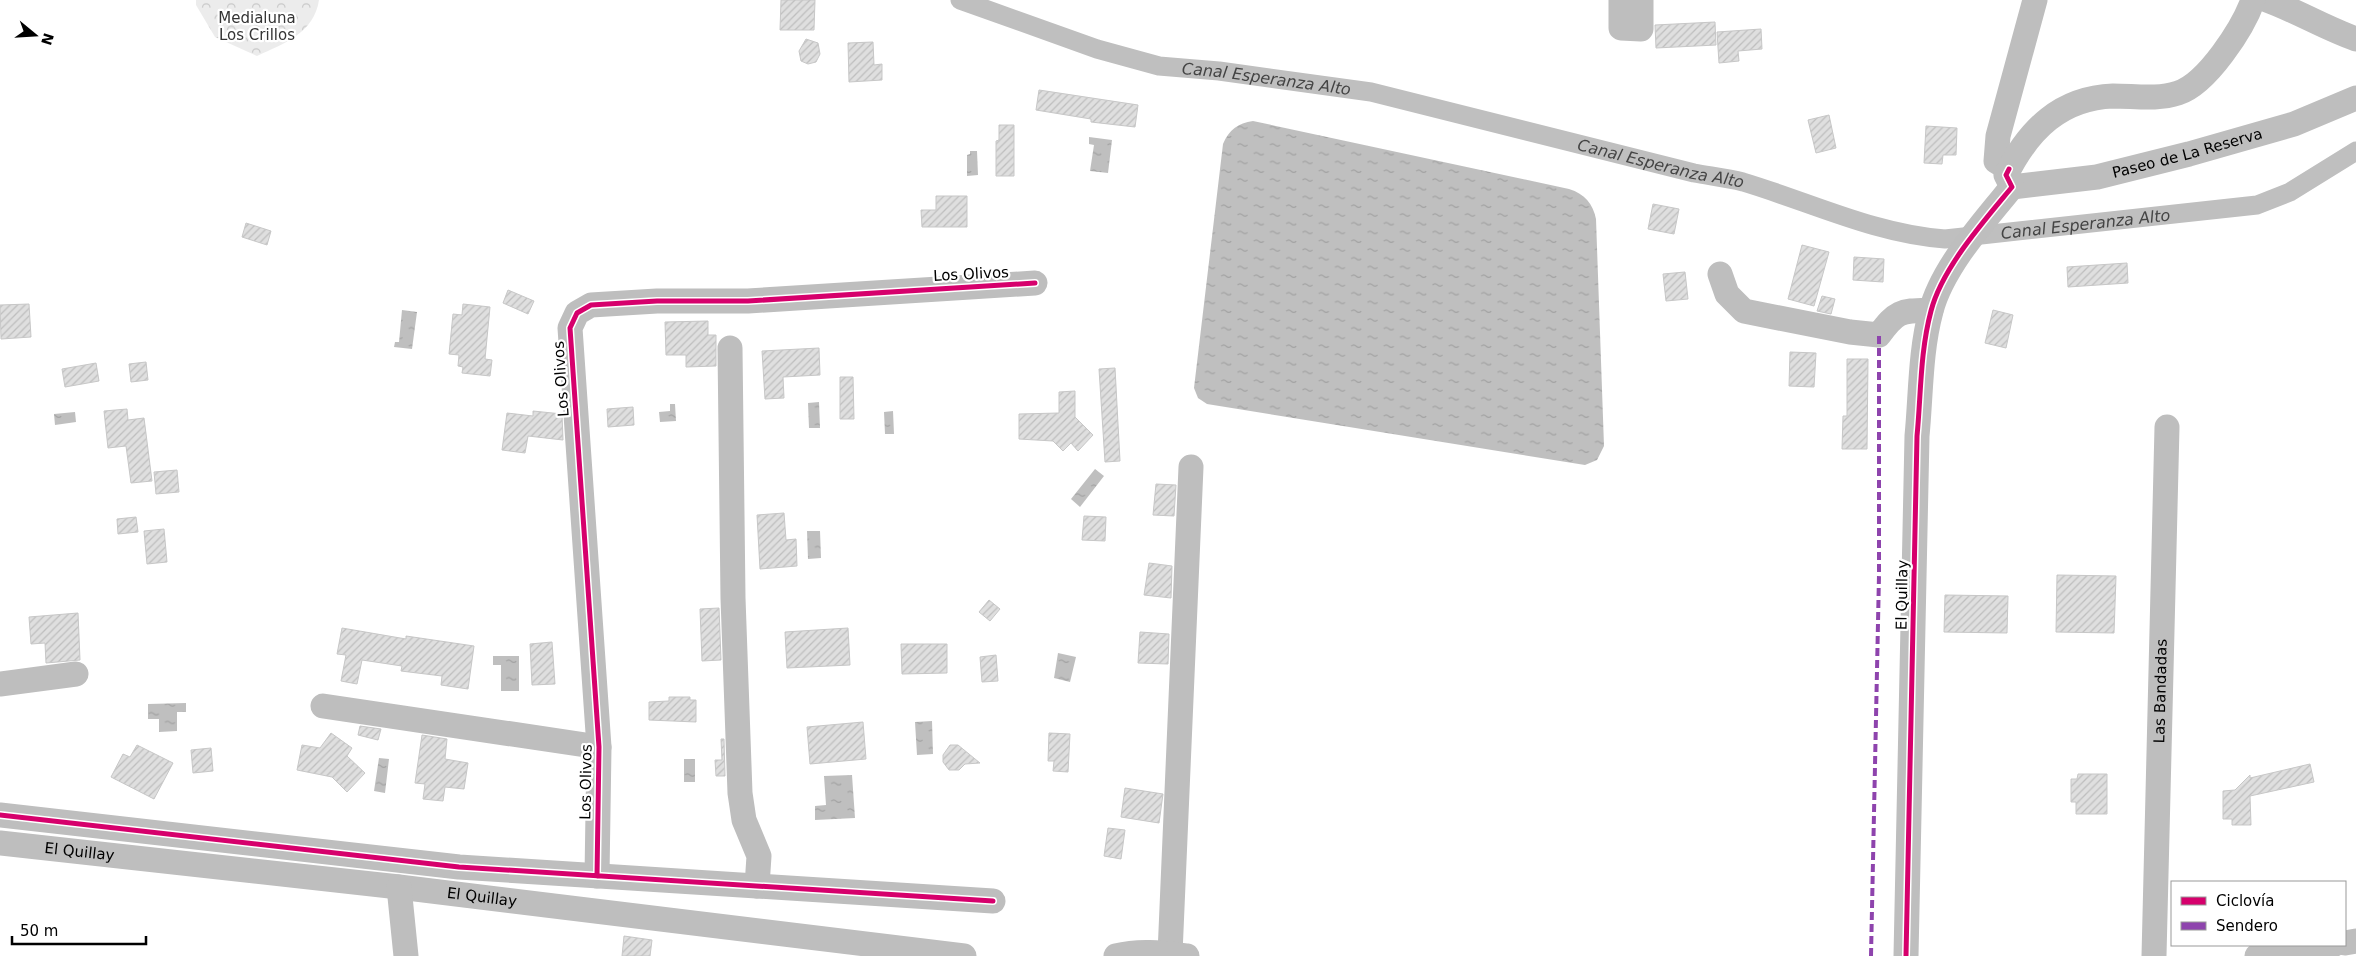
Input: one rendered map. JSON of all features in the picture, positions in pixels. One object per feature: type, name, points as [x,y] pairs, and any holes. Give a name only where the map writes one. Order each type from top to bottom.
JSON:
[{"type":"street","points":[[1621,0],[1630,29],[1641,0]]},
{"type":"street","points":[[2010,178],[1996,161],[1998,136],[2035,0]]},
{"type":"street","name":"El Quillay","points":[[1906,956],[1920,379],[1931,310],[1946,277],[1993,210],[2042,124],[2072,103],[2092,98],[2162,97],[2179,93],[2191,86],[2205,74],[2225,49],[2246,16],[2252,0]]},
{"type":"street","points":[[2267,0],[2287,7],[2321,26],[2356,39]]},
{"type":"street","name":"Paseo de La Reserva","points":[[2010,178],[2097,177],[2189,154],[2294,124],[2356,98]]},
{"type":"street","points":[[1720,274],[1727,294],[1744,311],[1850,332],[1879,335],[1890,320],[1902,311],[1931,310]]},
{"type":"street","name":"Los Olivos","points":[[596,876],[600,747],[570,336],[572,320],[576,313],[591,305],[657,301],[748,301],[1035,283]]},
{"type":"street","points":[[730,348],[733,598],[740,793],[744,820],[759,856],[757,886]]},
{"type":"street","name":"Las Bandadas","points":[[2154,956],[2167,427]]},
{"type":"street","points":[[1116,956],[1137,952],[1179,955],[1191,468]]},
{"type":"street","points":[[0,684],[76,674]]},
{"type":"street","points":[[323,706],[600,747]]},
{"type":"street","points":[[0,815],[459,867],[993,901]]},
{"type":"street","name":"El Quillay","points":[[0,843],[399,887],[809,946],[964,956]]},
{"type":"street","points":[[399,887],[406,956]]},
{"type":"street","points":[[2257,956],[2326,946]]},
{"type":"green space","name":"Medialuna Los Crillos","points":[[196,0],[319,0],[316,11],[305,29],[297,36],[257,56],[215,37],[196,5]]},
{"type":"water","points":[[1253,121],[1569,189],[1584,197],[1593,209],[1596,219],[1604,446],[1597,460],[1585,465],[1207,404],[1198,398],[1194,388],[1223,144],[1235,128],[1243,123]]},
{"type":"water","points":[[1089,137],[1112,140],[1108,173],[1090,171],[1094,145],[1089,144]]},
{"type":"water","points":[[970,151],[977,151],[978,175],[967,176],[967,155],[970,154]]},
{"type":"water","points":[[402,310],[417,312],[412,349],[394,347],[395,342],[399,342]]},
{"type":"water","points":[[819,402],[820,428],[809,428],[808,403]]},
{"type":"water","points":[[670,404],[675,404],[676,421],[660,422],[659,412],[670,411]]},
{"type":"water","points":[[893,411],[894,434],[885,434],[884,412]]},
{"type":"water","points":[[75,412],[76,422],[55,425],[54,414]]},
{"type":"water","points":[[1095,469],[1104,476],[1080,507],[1071,499]]},
{"type":"water","points":[[807,531],[820,531],[821,558],[808,559]]},
{"type":"water","points":[[1058,653],[1076,657],[1070,682],[1054,678]]},
{"type":"water","points":[[493,656],[519,656],[519,691],[501,691],[501,665],[493,665]]},
{"type":"water","points":[[186,703],[186,712],[177,712],[177,731],[159,732],[159,719],[148,719],[148,704]]},
{"type":"water","points":[[932,721],[933,754],[917,755],[915,722]]},
{"type":"water","points":[[379,758],[389,759],[385,793],[374,791]]},
{"type":"water","points":[[684,759],[695,759],[695,782],[684,782]]},
{"type":"water","points":[[852,775],[855,818],[815,820],[815,806],[826,805],[824,776]]},
{"type":"building","points":[[781,0],[815,0],[814,30],[780,30]]},
{"type":"building","points":[[1715,22],[1716,45],[1656,48],[1655,25]]},
{"type":"building","points":[[1761,29],[1762,49],[1738,51],[1739,61],[1719,63],[1717,32]]},
{"type":"building","points":[[806,39],[818,43],[820,54],[816,62],[808,64],[801,61],[799,51]]},
{"type":"building","points":[[873,42],[874,65],[882,64],[882,80],[849,82],[848,43]]},
{"type":"building","points":[[1039,90],[1138,105],[1135,127],[1091,122],[1091,119],[1036,110]]},
{"type":"building","points":[[1829,115],[1836,148],[1816,153],[1808,120]]},
{"type":"building","points":[[999,125],[1014,125],[1014,176],[996,176],[996,141],[999,140]]},
{"type":"building","points":[[1926,126],[1957,128],[1956,155],[1943,155],[1942,164],[1924,163]]},
{"type":"building","points":[[936,196],[967,196],[967,227],[922,227],[921,210],[936,210]]},
{"type":"building","points":[[1653,204],[1679,209],[1674,234],[1648,229]]},
{"type":"building","points":[[246,223],[271,231],[267,245],[242,237]]},
{"type":"building","points":[[1802,245],[1829,252],[1814,306],[1788,299]]},
{"type":"building","points":[[1854,257],[1884,259],[1883,282],[1853,280]]},
{"type":"building","points":[[2127,263],[2128,283],[2068,287],[2067,267]]},
{"type":"building","points":[[1685,272],[1688,299],[1666,301],[1663,274]]},
{"type":"building","points":[[508,290],[534,301],[528,314],[503,303]]},
{"type":"building","points":[[1822,296],[1835,299],[1831,314],[1817,311]]},
{"type":"building","points":[[29,304],[31,337],[1,339],[0,305]]},
{"type":"building","points":[[463,304],[490,307],[485,359],[492,360],[490,376],[462,373],[463,367],[458,366],[459,355],[449,354],[453,314],[462,315]]},
{"type":"building","points":[[1993,310],[2013,315],[2006,348],[1985,343]]},
{"type":"building","points":[[708,321],[708,335],[716,335],[716,366],[686,367],[686,355],[666,355],[665,322]]},
{"type":"building","points":[[819,348],[820,375],[783,377],[784,398],[765,399],[762,351]]},
{"type":"building","points":[[1790,352],[1816,353],[1814,387],[1789,386]]},
{"type":"building","points":[[1847,359],[1868,359],[1867,449],[1842,449],[1843,416],[1847,416]]},
{"type":"building","points":[[146,362],[148,380],[131,382],[129,364]]},
{"type":"building","points":[[96,363],[99,381],[65,387],[62,369]]},
{"type":"building","points":[[1115,368],[1120,461],[1105,462],[1099,369]]},
{"type":"building","points":[[840,377],[853,377],[854,419],[840,419]]},
{"type":"building","points":[[1075,391],[1075,417],[1093,435],[1078,451],[1071,443],[1063,451],[1053,441],[1019,439],[1019,414],[1059,413],[1059,392]]},
{"type":"building","points":[[633,407],[634,425],[608,427],[607,409]]},
{"type":"building","points":[[127,409],[128,420],[144,418],[152,481],[131,483],[126,446],[108,448],[104,411]]},
{"type":"building","points":[[533,411],[562,414],[563,440],[528,436],[525,453],[502,450],[507,413],[533,416]]},
{"type":"building","points":[[177,470],[179,492],[156,494],[154,472]]},
{"type":"building","points":[[1156,484],[1176,485],[1174,516],[1153,515]]},
{"type":"building","points":[[784,513],[786,540],[796,539],[797,566],[760,569],[757,515]]},
{"type":"building","points":[[1084,516],[1106,517],[1105,541],[1082,540]]},
{"type":"building","points":[[136,517],[138,532],[118,534],[117,519]]},
{"type":"building","points":[[164,529],[167,562],[147,564],[144,531]]},
{"type":"building","points":[[1149,563],[1172,566],[1171,598],[1144,595]]},
{"type":"building","points":[[2057,575],[2116,576],[2114,633],[2056,632]]},
{"type":"building","points":[[1945,595],[2008,596],[2007,633],[1944,632]]},
{"type":"building","points":[[989,600],[1000,609],[990,621],[979,612]]},
{"type":"building","points":[[719,608],[721,660],[702,661],[700,609]]},
{"type":"building","points":[[78,613],[80,660],[46,663],[45,643],[31,644],[29,617]]},
{"type":"building","points":[[342,628],[406,639],[406,636],[474,646],[468,689],[441,685],[442,676],[401,671],[402,666],[362,660],[357,684],[341,681],[346,655],[337,654]]},
{"type":"building","points":[[848,628],[850,665],[787,668],[785,632]]},
{"type":"building","points":[[1140,632],[1169,634],[1168,664],[1138,663]]},
{"type":"building","points":[[552,642],[555,684],[532,685],[530,644]]},
{"type":"building","points":[[901,644],[947,644],[947,673],[902,674]]},
{"type":"building","points":[[996,655],[998,681],[982,682],[980,657]]},
{"type":"building","points":[[669,697],[690,697],[690,700],[696,700],[696,722],[649,720],[649,702],[669,701]]},
{"type":"building","points":[[863,722],[866,759],[810,764],[807,727]]},
{"type":"building","points":[[360,726],[381,729],[378,740],[358,735]]},
{"type":"building","points":[[331,733],[352,748],[347,756],[365,773],[347,792],[332,777],[297,770],[302,745],[320,748]]},
{"type":"building","points":[[1049,733],[1070,734],[1068,772],[1053,771],[1054,761],[1048,761]]},
{"type":"building","points":[[422,735],[447,739],[445,759],[468,763],[464,789],[445,787],[443,801],[423,799],[425,784],[415,783]]},
{"type":"building","points":[[721,739],[724,739],[725,776],[716,776],[715,760],[722,760]]},
{"type":"building","points":[[137,745],[173,763],[154,799],[111,777],[123,754],[130,757]]},
{"type":"building","points":[[950,745],[958,745],[980,763],[965,764],[959,770],[949,770],[943,762],[943,755]]},
{"type":"building","points":[[211,748],[213,771],[193,773],[191,750]]},
{"type":"building","points":[[2310,764],[2314,782],[2250,796],[2251,825],[2232,825],[2232,819],[2223,819],[2223,791],[2235,790],[2250,775],[2250,778]]},
{"type":"building","points":[[2078,774],[2107,774],[2107,814],[2076,814],[2076,802],[2071,802],[2071,779],[2077,779]]},
{"type":"building","points":[[1125,788],[1163,794],[1159,823],[1121,817]]},
{"type":"building","points":[[1108,828],[1125,830],[1121,859],[1104,856]]},
{"type":"building","points":[[624,936],[652,940],[650,956],[622,956]]},
{"type":"waterway","name":"Canal Esperanza Alto","points":[[960,0],[1097,49],[1159,66],[1219,71],[1371,92],[1694,173],[1743,182],[1893,231],[1945,239],[2257,205],[2290,192],[2356,151]]},
{"type":"marked path","points":[[1871,956],[1879,575],[1879,335]]},
{"type":"cycle path","points":[[1906,956],[1917,436],[1921,374],[1927,326],[1936,295],[1944,278],[1965,246],[2012,187],[2006,175],[2009,169]]},
{"type":"cycle path","points":[[597,876],[599,747],[570,328],[577,313],[591,305],[657,301],[748,301],[1035,283]]},
{"type":"cycle path","points":[[0,815],[459,867],[993,901]]}]
